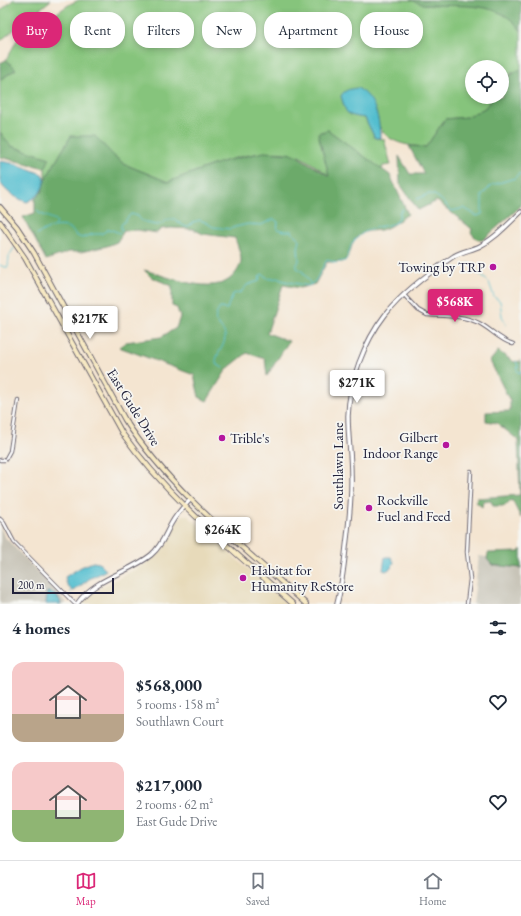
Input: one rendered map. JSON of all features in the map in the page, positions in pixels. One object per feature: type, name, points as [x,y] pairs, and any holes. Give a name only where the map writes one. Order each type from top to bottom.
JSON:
[{"type":"main road","name":"East Gude Drive","points":[[0,207],[34,253],[128,425],[158,465],[190,500],[306,604]]},
{"type":"main road","name":"East Gude Drive","points":[[0,222],[25,258],[122,433],[147,466],[184,505],[293,604]]},
{"type":"street","name":"Southlawn Lane","points":[[337,604],[342,582],[351,506],[348,417],[349,402],[360,360],[366,346],[385,314],[404,295],[454,256],[462,251],[479,246],[486,242],[502,230],[521,212]]},
{"type":"street","points":[[404,295],[423,313],[429,315],[458,316],[477,322],[492,331],[505,342],[513,344]]},
{"type":"street","points":[[0,460],[5,460],[10,451],[18,400]]},
{"type":"street","points":[[467,604],[470,579],[467,552],[471,471]]},
{"type":"street","points":[[0,519],[4,523],[14,542],[76,604],[93,588],[150,556],[160,545],[174,519],[184,505],[190,500]]},
{"type":"shaded area","points":[[183,515],[187,515],[287,604],[81,604],[91,593],[145,564],[160,552],[167,544],[177,522]]},
{"type":"shaded area","points":[[0,526],[4,536],[66,604],[0,604]]},
{"type":"shaded area","points":[[479,556],[521,562],[521,604],[473,604]]},
{"type":"green space","points":[[13,0],[51,0],[36,12],[12,12],[12,31],[0,41],[0,11]]},
{"type":"green space","points":[[79,0],[411,0],[427,5],[489,6],[508,15],[518,25],[521,31],[521,69],[509,75],[509,60],[465,60],[465,104],[488,104],[485,108],[467,117],[445,119],[426,147],[407,145],[389,138],[379,126],[375,109],[341,96],[344,107],[348,113],[365,118],[375,138],[384,139],[391,165],[383,166],[381,176],[372,168],[367,159],[328,130],[318,133],[330,176],[297,155],[277,152],[262,153],[229,160],[168,182],[124,164],[114,156],[71,136],[45,180],[45,168],[49,158],[11,146],[0,132],[0,80],[16,69],[6,60],[13,48],[62,48],[62,12],[58,12]]},
{"type":"green space","points":[[411,0],[521,0],[521,31],[513,21],[503,14],[491,10],[467,6],[426,5]]},
{"type":"green space","points":[[6,60],[16,69],[0,80],[0,63]]},
{"type":"green space","points":[[521,69],[521,206],[483,240],[478,240],[471,233],[472,229],[437,201],[418,210],[400,184],[399,156],[410,174],[424,174],[409,146],[426,147],[445,119],[467,117],[485,108],[488,104],[509,104],[509,77]]},
{"type":"green space","points":[[328,130],[390,175],[408,214],[385,229],[367,231],[358,236],[353,243],[347,258],[343,262],[327,262],[315,284],[300,288],[283,285],[267,333],[289,341],[267,376],[265,359],[247,353],[227,369],[207,401],[199,397],[194,375],[119,347],[126,342],[161,337],[176,328],[180,317],[177,308],[172,306],[172,286],[151,277],[144,270],[177,280],[203,285],[214,285],[225,282],[233,276],[241,262],[235,238],[203,234],[193,229],[161,229],[157,233],[137,230],[124,231],[117,242],[107,246],[81,252],[69,252],[46,260],[23,217],[35,213],[35,199],[42,191],[45,180],[71,136],[95,136],[124,164],[168,182],[221,162],[264,152],[294,154],[329,176],[318,133]]},
{"type":"green space","points":[[0,132],[11,146],[50,158],[45,168],[0,157]]},
{"type":"green space","points":[[498,351],[514,362],[521,361],[521,518],[512,500],[504,506],[493,506],[491,501],[483,502],[482,507],[476,502],[477,498],[520,495],[518,440],[497,423],[486,421],[486,412],[510,411],[510,401],[490,361]]},
{"type":"green space","points":[[521,549],[521,568],[492,565],[487,559],[488,553],[519,552]]},
{"type":"water","points":[[357,88],[368,97],[375,109],[379,124],[380,138],[375,138],[365,118],[350,115],[346,111],[341,96],[350,89]]},
{"type":"water","points":[[0,161],[16,164],[42,174],[45,180],[39,194],[27,202],[15,197],[7,191],[0,181]]},
{"type":"water","points":[[385,557],[391,557],[394,562],[391,568],[386,571],[383,570]]},
{"type":"water","points":[[93,562],[99,563],[106,570],[89,579],[74,591],[70,589],[65,577],[81,567]]},
{"type":"water","points":[[47,592],[56,596],[61,604],[46,604]]},
{"type":"waterway","points":[[417,199],[428,194],[432,194],[439,198],[452,211],[464,208],[477,216],[482,214],[482,195],[492,185],[515,178],[518,174],[521,174]]},
{"type":"waterway","points":[[223,368],[216,364],[216,360],[223,345],[225,334],[216,322],[216,319],[220,308],[227,309],[233,294],[241,292],[247,285],[259,281],[262,274],[269,279],[277,278],[284,281],[309,286],[316,280],[327,260],[336,263],[345,261],[352,243],[357,238],[371,229],[395,223],[399,218],[400,211],[403,209]]},
{"type":"waterway","points":[[37,210],[39,213],[55,220],[57,223],[55,225]]},
{"type":"waterway","points":[[37,235],[48,228],[56,226],[70,228],[77,236],[82,238],[93,234],[101,234],[109,229],[120,233],[122,231],[121,225],[131,214],[138,216],[143,221],[156,225],[159,225],[168,219],[172,219],[186,227],[193,222],[200,220],[213,227],[230,229],[248,224],[261,225],[274,219],[278,222],[277,229],[291,231],[300,240],[298,248],[299,261],[297,268],[303,272],[311,285]]},
{"type":"waterway","points":[[0,265],[8,267],[9,256],[14,248]]},
{"type":"waterway","points":[[469,263],[489,282],[494,297],[500,301],[502,316],[506,325]]},
{"type":"waterway","points":[[516,361],[518,366],[517,370],[519,373],[521,371]]},
{"type":"place","name":"Towing by TRP","points":[[493,267]]},
{"type":"place","name":"Trible's","points":[[222,438]]},
{"type":"place","name":"Gilbert Indoor Range","points":[[446,445]]},
{"type":"place","name":"Rockville Fuel and Feed","points":[[369,508]]},
{"type":"place","name":"Habitat for Humanity ReStore","points":[[243,578]]}]
